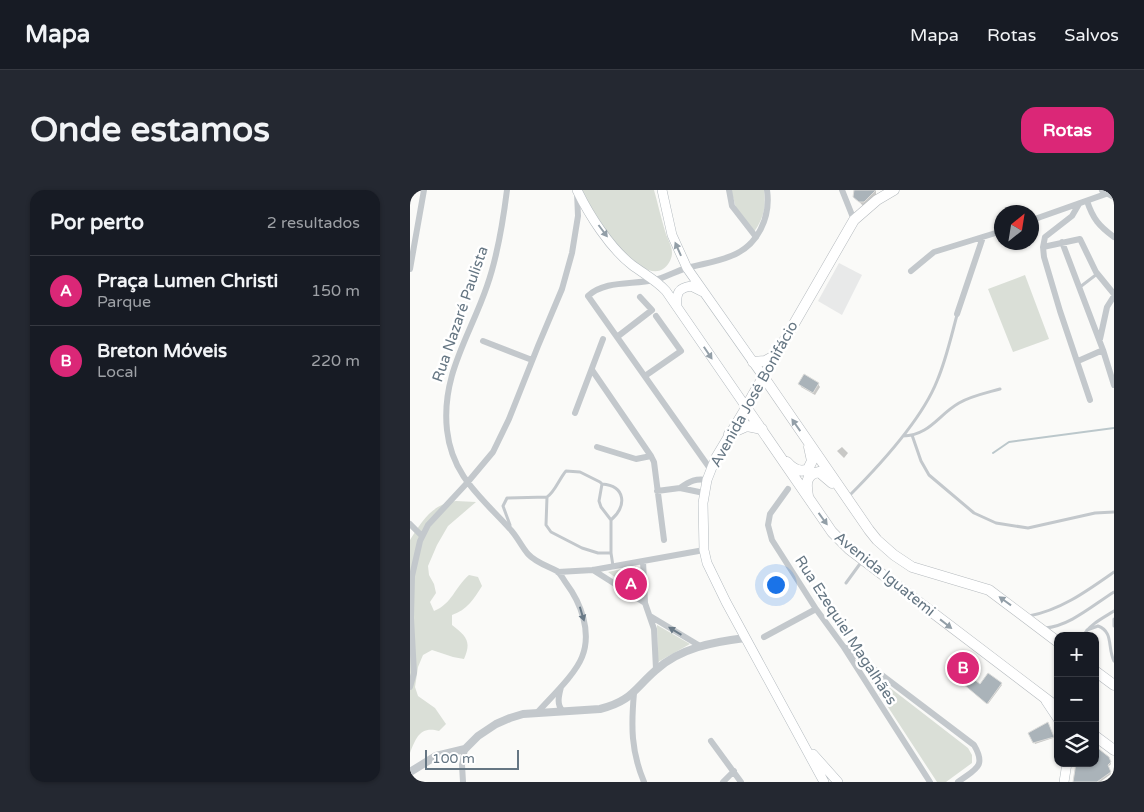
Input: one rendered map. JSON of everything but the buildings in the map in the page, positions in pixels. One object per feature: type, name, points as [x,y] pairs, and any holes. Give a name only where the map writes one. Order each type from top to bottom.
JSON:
[{"type":"main road","points":[[577,190],[591,214],[616,249],[632,265],[656,280],[677,307],[746,407]]},
{"type":"main road","points":[[662,190],[672,235],[687,268],[763,376]]},
{"type":"main road","name":"Avenida José Bonifácio","points":[[824,782],[745,638],[707,563],[704,550],[704,493],[711,470],[729,434],[854,220],[877,200],[894,190]]},
{"type":"main road","points":[[677,307],[678,292],[683,288],[692,286],[700,289],[707,296]]},
{"type":"main road","points":[[753,362],[765,361],[775,356]]},
{"type":"main road","name":"Avenida Iguatemi","points":[[763,376],[877,540],[894,555],[920,570],[988,590],[1026,616],[1054,639]]},
{"type":"main road","name":"Avenida Iguatemi","points":[[746,407],[832,532],[849,549],[1054,705]]},
{"type":"main road","points":[[729,434],[747,426],[762,430]]},
{"type":"main road","points":[[777,450],[795,470],[805,470],[812,461],[807,440]]},
{"type":"main road","points":[[809,500],[806,484],[808,479],[819,472],[846,497]]},
{"type":"main road","points":[[1099,674],[1114,685]]},
{"type":"main road","points":[[1045,699],[1054,713]]},
{"type":"main road","points":[[798,736],[838,782]]},
{"type":"main road","points":[[1099,739],[1114,750]]},
{"type":"main road","points":[[1064,782],[1066,767]]},
{"type":"street","points":[[410,269],[424,190]]},
{"type":"street","name":"Rua Nazaré Paulista","points":[[507,190],[494,263],[486,288],[454,367],[448,387],[446,416],[452,455],[468,483],[512,531],[529,555],[548,568],[558,572],[576,595],[584,619],[586,639],[582,658],[537,713]]},
{"type":"street","points":[[410,687],[414,673],[411,618],[412,576],[415,557],[422,536],[428,525],[468,483],[493,452],[500,438],[562,289],[572,253],[578,216],[577,190]]},
{"type":"street","points":[[729,190],[732,206],[756,237]]},
{"type":"street","points":[[711,470],[588,296],[601,287],[656,280],[687,268],[741,252],[756,237],[767,214],[767,190]]},
{"type":"street","points":[[842,190],[854,220]]},
{"type":"street","points":[[1039,218],[1110,193]]},
{"type":"street","points":[[1083,202],[1093,218],[1114,237]]},
{"type":"street","points":[[1083,202],[1072,216],[1045,236],[1043,247],[1049,275],[1090,400]]},
{"type":"street","points":[[410,220],[418,222]]},
{"type":"street","points":[[911,271],[934,252],[994,234]]},
{"type":"street","points":[[957,314],[983,237]]},
{"type":"street","points":[[1043,247],[1080,239],[1098,274],[1114,295],[1107,307],[1099,341]]},
{"type":"street","points":[[1062,242],[1103,350],[1114,385]]},
{"type":"street","points":[[617,337],[652,310],[640,296]]},
{"type":"street","points":[[645,376],[681,351],[656,316]]},
{"type":"street","points":[[575,413],[603,339]]},
{"type":"street","points":[[483,341],[532,360]]},
{"type":"street","points":[[1078,361],[1103,350]]},
{"type":"street","points":[[592,370],[651,456],[656,470],[664,540]]},
{"type":"street","points":[[597,447],[636,459],[651,456]]},
{"type":"street","points":[[680,488],[691,480],[707,480]]},
{"type":"street","points":[[658,491],[680,488],[704,493]]},
{"type":"street","name":"Rua Ezequiel Magalhães","points":[[788,489],[770,514],[768,525],[772,540],[816,609],[843,646],[930,782]]},
{"type":"street","points":[[410,524],[422,536]]},
{"type":"street","points":[[558,572],[593,570],[704,550]]},
{"type":"street","points":[[642,561],[644,603],[654,629],[656,669]]},
{"type":"street","points":[[593,570],[644,603]]},
{"type":"street","points":[[565,581],[572,571]]},
{"type":"street","points":[[764,637],[816,609]]},
{"type":"street","points":[[650,616],[700,646]]},
{"type":"street","points":[[410,772],[436,756],[465,749],[478,736],[496,724],[523,714],[606,708],[623,701],[634,693],[656,669],[686,651],[700,646],[745,638]]},
{"type":"street","points":[[843,646],[974,745],[980,755],[980,762],[977,767],[958,782]]},
{"type":"street","points":[[561,686],[559,702],[560,708],[563,711]]},
{"type":"street","points":[[634,693],[631,725],[633,748],[644,782]]},
{"type":"street","points":[[712,741],[741,782]]},
{"type":"street","points":[[463,782],[462,765],[465,749]]},
{"type":"street","points":[[723,782],[734,771]]},
{"type":"lane","points":[[1079,288],[1098,274]]},
{"type":"lane","points":[[846,497],[867,478],[926,405],[937,382],[957,314]]},
{"type":"lane","points":[[902,436],[912,436],[922,432],[952,408],[967,399],[1000,389]]},
{"type":"lane","points":[[912,436],[921,461],[929,475],[974,514],[996,523],[1028,528],[1095,513],[1114,512]]},
{"type":"lane","points":[[512,531],[503,506],[507,498],[548,497],[552,494],[566,471],[580,472],[619,491],[622,498],[621,506],[616,516],[611,520]]},
{"type":"lane","points":[[602,484],[599,500],[601,507],[611,520],[611,553],[614,566]]},
{"type":"lane","points":[[548,497],[546,525],[551,532],[582,548],[598,553],[611,553]]},
{"type":"lane","points":[[846,583],[863,560]]},
{"type":"lane","points":[[1026,616],[1047,612],[1060,607],[1114,572]]},
{"type":"lane","points":[[1040,628],[1057,627],[1114,592]]},
{"type":"lane","points":[[1087,630],[1114,611]]},
{"type":"lane","points":[[1114,619],[1114,626]]},
{"type":"lane","points":[[1087,630],[1098,626],[1109,631],[1112,637],[1112,656],[1114,661]]},
{"type":"lane","points":[[1109,782],[1114,778]]},
{"type":"shaded area","points":[[580,190],[654,190],[672,250],[667,266],[653,271],[641,266],[628,256],[603,228]]},
{"type":"shaded area","points":[[731,190],[764,190],[764,212],[754,232],[736,208]]},
{"type":"shaded area","points":[[839,263],[862,275],[842,315],[818,301]]},
{"type":"shaded area","points":[[1025,275],[1049,339],[1013,352],[988,289]]},
{"type":"shaded area","points":[[456,501],[476,502],[448,526],[437,545],[428,566],[429,575],[436,593],[430,602],[434,611],[440,608],[469,575],[478,577],[482,586],[466,607],[452,615],[452,625],[466,639],[467,648],[464,659],[432,650],[423,655],[418,667],[415,687],[418,696],[435,708],[446,724],[439,731],[427,730],[420,734],[410,753],[410,540],[428,514],[440,506]]},
{"type":"shaded area","points":[[636,566],[639,595],[608,572]]},
{"type":"shaded area","points":[[657,625],[690,644],[658,662]]},
{"type":"shaded area","points":[[880,680],[968,748],[972,755],[972,763],[946,782],[937,782],[871,681]]},
{"type":"waterway","points":[[993,453],[1009,442],[1114,428]]},
{"type":"place","name":"Praça Lumen Christi","points":[[631,584]]},
{"type":"place","name":"Breton Móveis","points":[[963,668]]}]
